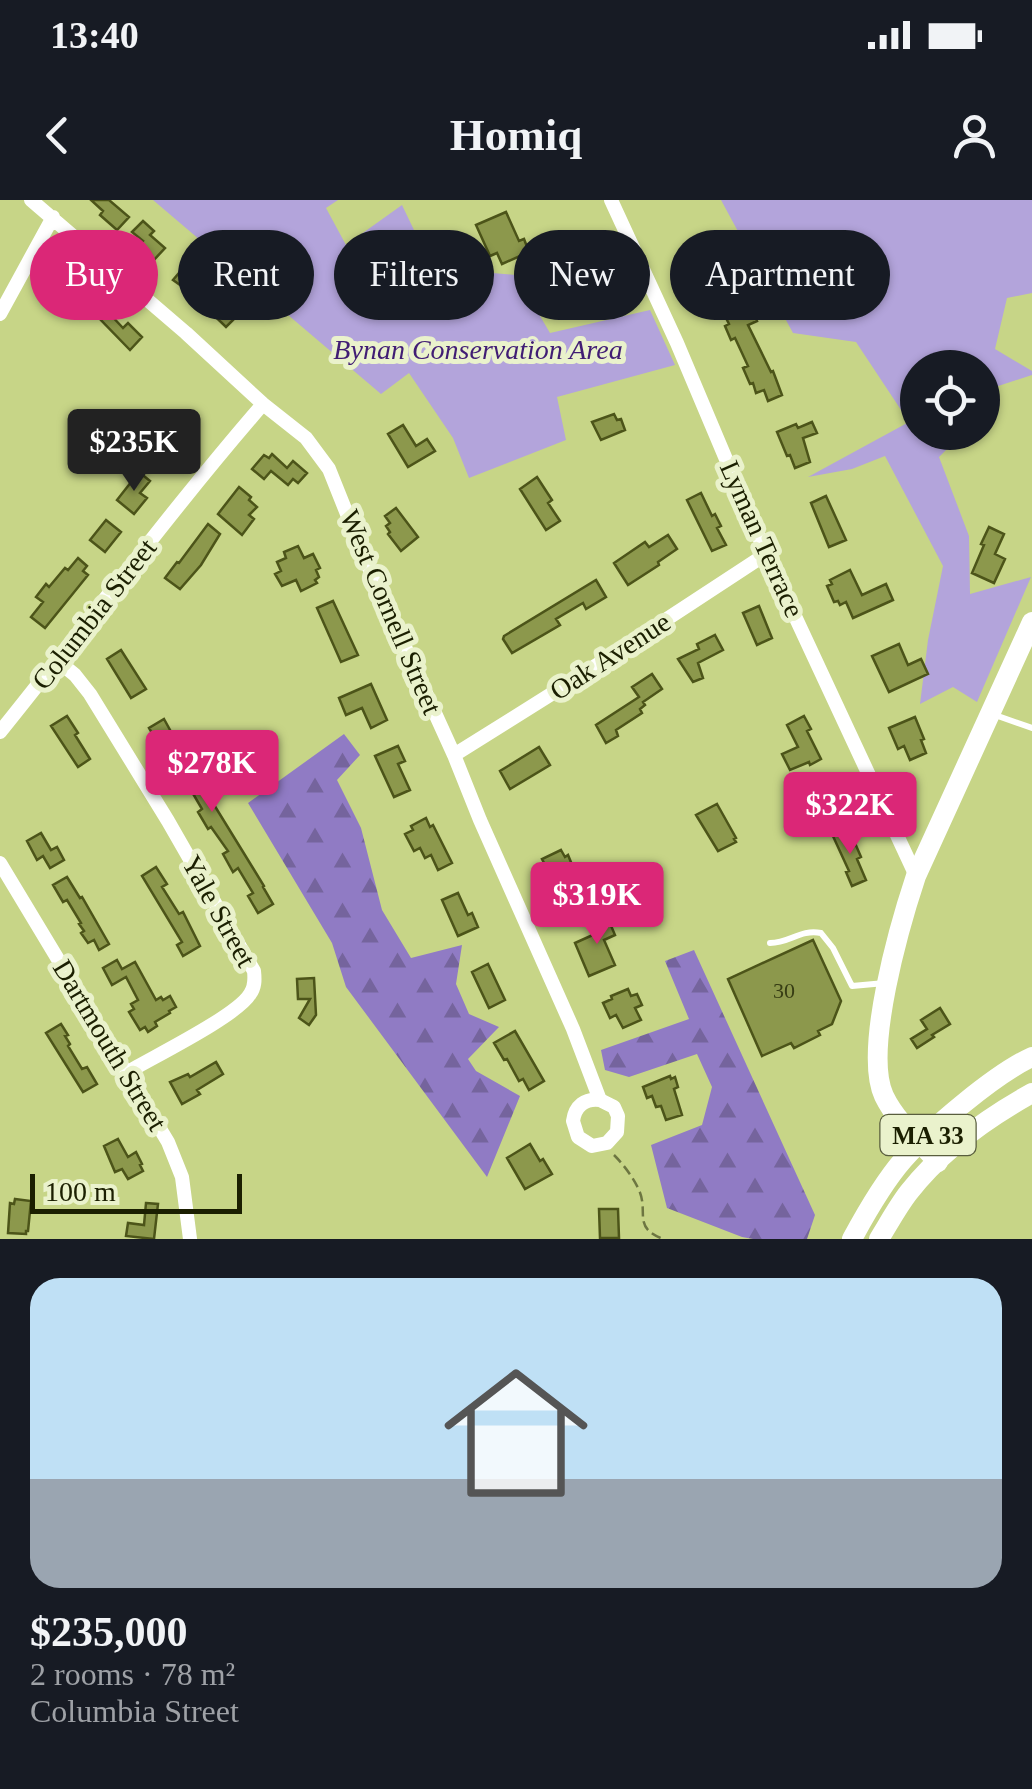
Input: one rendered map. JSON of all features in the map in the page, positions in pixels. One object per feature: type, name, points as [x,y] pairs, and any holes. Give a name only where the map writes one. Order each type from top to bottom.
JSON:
[{"type":"main road","points":[[938,1162],[891,1108],[879,1084],[878,1036],[916,876],[1032,622]]},
{"type":"main road","name":"MA 33","points":[[852,1239],[902,1161],[920,1142],[1016,1064],[1032,1057]]},
{"type":"main road","name":"MA 33","points":[[880,1239],[910,1191],[938,1162],[992,1117],[1032,1093]]},
{"type":"street","name":"West Cornell Street","points":[[31,200],[306,438],[329,468],[600,1100]]},
{"type":"street","name":"Lyman Terrace","points":[[610,200],[678,343],[766,554],[916,876]]},
{"type":"street","points":[[0,314],[53,217]]},
{"type":"street","name":"Columbia Street","points":[[0,732],[263,404]]},
{"type":"street","name":"Oak Avenue","points":[[454,755],[766,554]]},
{"type":"street","name":"Yale Street","points":[[58,660],[90,694],[254,971],[250,995],[234,1010],[128,1072]]},
{"type":"street","name":"Dartmouth Street","points":[[0,863],[128,1072],[175,1157],[187,1201],[190,1239]]},
{"type":"street","points":[[589,1100],[600,1100],[614,1107],[619,1121],[615,1136],[598,1146],[587,1144],[573,1127],[579,1106],[589,1100]]},
{"type":"lane","points":[[990,713],[1032,728]]},
{"type":"lane","points":[[770,942],[779,943],[808,931],[821,933],[852,986],[888,983]]},
{"type":"path","points":[[608,1143],[639,1190],[647,1230],[663,1239]]},
{"type":"green space","name":"Bynan Conservation Area","points":[[153,200],[338,200],[326,208],[338,230],[334,230],[334,320],[494,320],[494,273],[514,275],[514,320],[542,320],[550,333],[607,320],[650,320],[650,310],[675,365],[557,397],[566,440],[469,478],[453,438],[409,373],[381,394],[294,320],[314,320],[314,230],[188,230]]},
{"type":"green space","points":[[721,200],[1032,200],[1032,293],[1007,298],[997,350],[900,350],[900,408],[856,342],[793,333],[786,320],[890,320],[890,230],[737,230]]},
{"type":"green space","name":"Bynan Conservation Area","points":[[402,205],[414,230],[367,230]]},
{"type":"green space","points":[[1000,352],[1032,371],[1032,375],[1000,385]]},
{"type":"green space","points":[[900,427],[900,450],[946,450],[939,457],[969,536],[970,594],[1031,577],[977,702],[953,687],[920,704],[943,566],[885,456],[852,469],[808,477]]},
{"type":"green space","points":[[344,734],[360,755],[337,780],[361,828],[382,910],[411,958],[462,945],[456,984],[469,1014],[499,1027],[468,1059],[476,1071],[520,1096],[487,1177],[346,987],[332,943],[248,803]]},
{"type":"green space","points":[[694,950],[815,1215],[807,1239],[742,1237],[667,1208],[651,1145],[702,1125],[712,1087],[697,1054],[629,1077],[605,1070],[601,1050],[689,1019],[665,961]]},
{"type":"building","points":[[91,200],[109,200],[129,217],[117,230],[100,215],[103,211]]},
{"type":"building","points":[[506,212],[514,230],[514,259],[502,264],[497,253],[494,254],[494,230],[478,230],[476,225]]},
{"type":"building","points":[[143,221],[153,230],[134,230]]},
{"type":"building","points":[[101,320],[115,320],[123,328],[128,323],[142,337],[130,350]]},
{"type":"building","points":[[727,320],[757,320],[748,325],[782,395],[768,401],[764,390],[756,393],[743,368],[748,366],[725,326],[729,324]]},
{"type":"building","points":[[614,414],[625,430],[601,440],[592,422]]},
{"type":"building","points":[[812,422],[817,433],[803,438],[810,462],[795,468],[777,432]]},
{"type":"building","points":[[403,425],[416,446],[427,439],[435,451],[408,467],[388,434]]},
{"type":"building","points":[[272,454],[287,468],[293,461],[307,473],[298,483],[293,479],[288,485],[271,471],[264,479],[252,469],[264,455],[269,458]]},
{"type":"building","points":[[139,472],[150,481],[140,493],[147,498],[134,514],[117,500]]},
{"type":"building","points":[[537,477],[560,521],[546,530],[520,489]]},
{"type":"building","points":[[239,487],[257,507],[249,515],[254,519],[242,535],[218,514]]},
{"type":"building","points":[[701,493],[721,526],[717,528],[726,545],[712,551],[687,500]]},
{"type":"building","points":[[826,496],[846,540],[829,547],[811,503]]},
{"type":"building","points":[[396,508],[418,537],[401,551],[386,526],[390,523],[385,516]]},
{"type":"building","points":[[106,520],[121,532],[105,552],[90,540]]},
{"type":"building","points":[[208,524],[220,534],[180,589],[165,578]]},
{"type":"building","points":[[989,527],[1004,534],[995,554],[1005,559],[994,583],[972,573]]},
{"type":"building","points":[[668,535],[677,549],[628,585],[614,563],[645,542],[649,547]]},
{"type":"building","points":[[298,546],[304,558],[313,554],[320,568],[316,570],[317,583],[301,591],[296,580],[282,586],[275,574],[281,571],[277,562],[286,558],[284,552]]},
{"type":"building","points":[[78,558],[87,566],[83,571],[88,575],[45,628],[31,617],[43,602],[36,597]]},
{"type":"building","points":[[850,570],[862,595],[886,584],[893,600],[853,618],[846,602],[834,602],[827,586],[832,584],[830,580]]},
{"type":"building","points":[[596,580],[606,597],[586,609],[583,603],[556,619],[560,625],[512,653],[504,636]]},
{"type":"building","points":[[333,601],[358,655],[341,662],[317,608]]},
{"type":"building","points":[[759,606],[772,638],[757,645],[743,613]]},
{"type":"building","points":[[715,635],[723,650],[698,663],[703,678],[693,682],[678,659],[699,649],[697,644]]},
{"type":"building","points":[[899,644],[908,665],[921,659],[928,674],[889,692],[872,656]]},
{"type":"building","points":[[121,650],[146,689],[131,698],[107,659]]},
{"type":"building","points":[[652,674],[662,689],[643,702],[642,713],[616,730],[618,736],[606,743],[596,725],[639,697],[632,687]]},
{"type":"building","points":[[371,684],[387,720],[371,728],[362,708],[346,715],[339,698]]},
{"type":"building","points":[[67,716],[90,759],[78,767],[51,726]]},
{"type":"building","points":[[804,716],[821,759],[790,770],[782,754],[798,747],[787,725]]},
{"type":"building","points":[[915,717],[926,753],[910,760],[904,746],[898,749],[889,728]]},
{"type":"building","points":[[164,719],[180,748],[184,746],[196,766],[192,769],[273,904],[258,913],[248,896],[253,893],[238,868],[233,872],[223,854],[228,851],[211,827],[208,829],[188,785],[183,788],[172,770],[178,766],[149,728]]},
{"type":"building","points":[[398,746],[405,761],[398,764],[410,790],[394,797],[375,756]]},
{"type":"building","points":[[539,747],[550,765],[510,789],[500,771]]},
{"type":"building","points":[[717,804],[736,838],[736,842],[718,851],[696,815]]},
{"type":"building","points":[[426,818],[452,863],[438,870],[431,855],[425,858],[420,848],[414,851],[405,834]]},
{"type":"building","points":[[842,830],[845,836],[851,834],[866,880],[852,886],[832,834]]},
{"type":"building","points":[[41,833],[51,850],[57,847],[64,860],[50,868],[43,856],[37,860],[27,841]]},
{"type":"building","points":[[561,850],[565,857],[568,855],[575,872],[583,868],[590,885],[562,897],[542,859]]},
{"type":"building","points":[[156,867],[167,884],[162,887],[179,914],[183,912],[200,946],[183,956],[177,945],[182,942],[142,876]]},
{"type":"building","points":[[67,877],[109,944],[99,950],[94,940],[88,943],[81,933],[81,923],[53,885]]},
{"type":"building","points":[[458,893],[478,927],[458,936],[442,900]]},
{"type":"building","points":[[606,914],[615,935],[604,940],[615,965],[589,976],[575,943],[595,934],[590,922]]},
{"type":"building","points":[[813,940],[841,1001],[832,1024],[794,1048],[791,1043],[762,1056],[728,979]]},
{"type":"building","points":[[117,960],[122,969],[135,962],[156,1000],[170,996],[176,1007],[148,1032],[145,1027],[140,1030],[129,1012],[134,1009],[131,1004],[138,1000],[126,977],[112,985],[103,968]]},
{"type":"building","points":[[488,964],[505,1000],[489,1008],[472,972]]},
{"type":"building","points":[[314,978],[316,1015],[309,1025],[299,1018],[310,999],[298,999],[297,979]]},
{"type":"building","points":[[628,989],[631,996],[637,994],[642,1005],[635,1008],[641,1020],[623,1028],[616,1015],[610,1018],[603,1003]]},
{"type":"building","points":[[940,1008],[950,1024],[917,1048],[911,1039],[927,1029],[921,1020]]},
{"type":"building","points":[[61,1024],[68,1035],[68,1046],[97,1084],[83,1092],[46,1033]]},
{"type":"building","points":[[515,1031],[544,1081],[529,1090],[494,1043]]},
{"type":"building","points":[[216,1062],[223,1074],[182,1104],[170,1082],[188,1074],[190,1077]]},
{"type":"building","points":[[675,1077],[678,1087],[674,1089],[682,1115],[666,1120],[661,1106],[656,1107],[652,1096],[647,1098],[643,1087]]},
{"type":"building","points":[[118,1139],[128,1157],[136,1152],[142,1164],[143,1171],[128,1179],[122,1169],[115,1172],[104,1146]]},
{"type":"building","points":[[530,1144],[552,1174],[525,1189],[507,1158]]},
{"type":"building","points":[[15,1199],[31,1201],[26,1234],[8,1233],[10,1203],[14,1204]]},
{"type":"building","points":[[146,1203],[158,1204],[154,1239],[126,1236],[128,1223],[144,1225]]},
{"type":"building","points":[[599,1209],[618,1209],[619,1238],[600,1238]]}]
